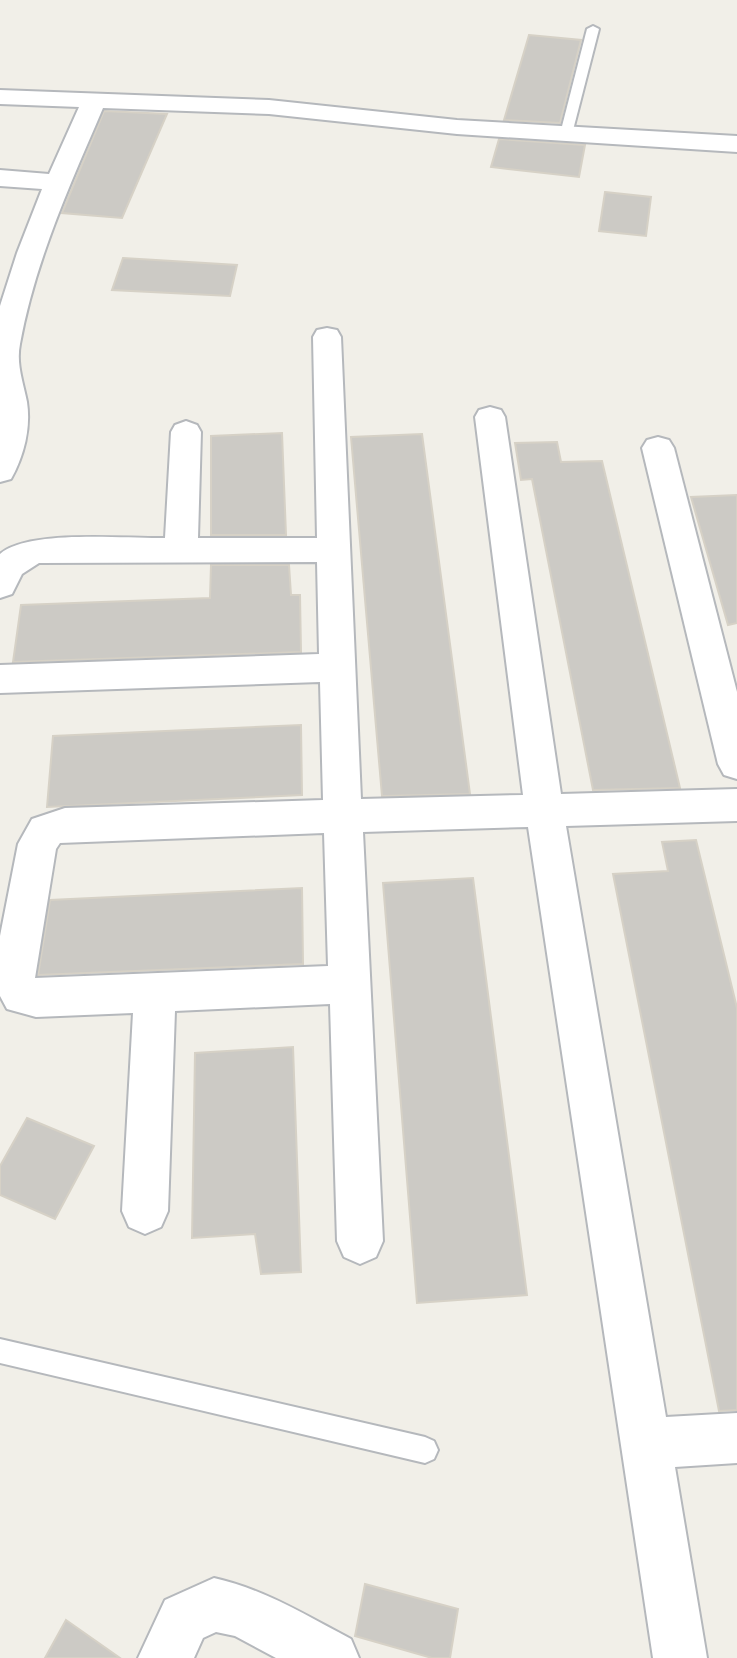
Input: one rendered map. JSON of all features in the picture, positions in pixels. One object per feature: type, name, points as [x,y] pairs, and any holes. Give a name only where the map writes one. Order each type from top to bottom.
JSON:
[{"type":"street","points":[[0,97],[268,107],[457,127],[737,144]]},
{"type":"street","points":[[0,471],[10,445],[13,422],[12,405],[4,375],[4,331],[58,183],[93,102]]},
{"type":"street","points":[[0,178],[58,183]]},
{"type":"street","points":[[327,337],[326,374],[331,418],[337,667],[360,1241]]},
{"type":"street","points":[[490,417],[544,809],[680,1658]]},
{"type":"street","points":[[181,550],[186,432]]},
{"type":"street","points":[[658,449],[737,764]]},
{"type":"street","points":[[0,585],[8,567],[17,556],[39,551],[335,550]]},
{"type":"street","points":[[0,679],[337,667]]},
{"type":"street","points":[[351,984],[36,998],[22,995],[17,990],[14,971],[37,844],[46,831],[65,824],[737,805]]},
{"type":"street","points":[[145,1211],[155,994]]},
{"type":"street","points":[[646,1444],[737,1437]]},
{"type":"street","points":[[164,1658],[184,1619],[214,1605],[242,1611],[332,1658]]},
{"type":"lane","points":[[566,134],[593,29]]},
{"type":"lane","points":[[0,1351],[425,1450]]},
{"type":"building","points":[[529,35],[581,40],[560,123],[504,120]]},
{"type":"building","points":[[104,111],[167,114],[122,218],[62,213]]},
{"type":"building","points":[[499,139],[585,145],[579,177],[491,167]]},
{"type":"building","points":[[605,192],[651,197],[646,236],[599,231]]},
{"type":"building","points":[[123,258],[237,265],[230,296],[112,290]]},
{"type":"building","points":[[282,433],[286,535],[211,535],[211,436]]},
{"type":"building","points":[[422,434],[470,794],[382,796],[351,437]]},
{"type":"building","points":[[557,442],[561,462],[602,461],[680,788],[593,790],[532,479],[521,480],[515,443]]},
{"type":"building","points":[[737,495],[737,623],[728,625],[691,497]]},
{"type":"building","points":[[211,565],[289,565],[291,595],[300,595],[301,652],[13,662],[21,605],[210,598]]},
{"type":"building","points":[[301,725],[302,795],[47,807],[53,736]]},
{"type":"building","points":[[696,840],[737,1008],[737,1410],[719,1411],[613,874],[668,871],[662,842]]},
{"type":"building","points":[[473,878],[527,1295],[417,1303],[383,883]]},
{"type":"building","points":[[302,888],[303,964],[38,975],[50,900]]},
{"type":"building","points":[[293,1047],[301,1272],[261,1274],[255,1234],[192,1238],[195,1053]]},
{"type":"building","points":[[27,1118],[94,1146],[55,1219],[0,1195],[0,1166]]},
{"type":"building","points":[[365,1584],[458,1609],[450,1658],[432,1658],[355,1636]]},
{"type":"building","points":[[66,1620],[120,1658],[45,1658]]}]
